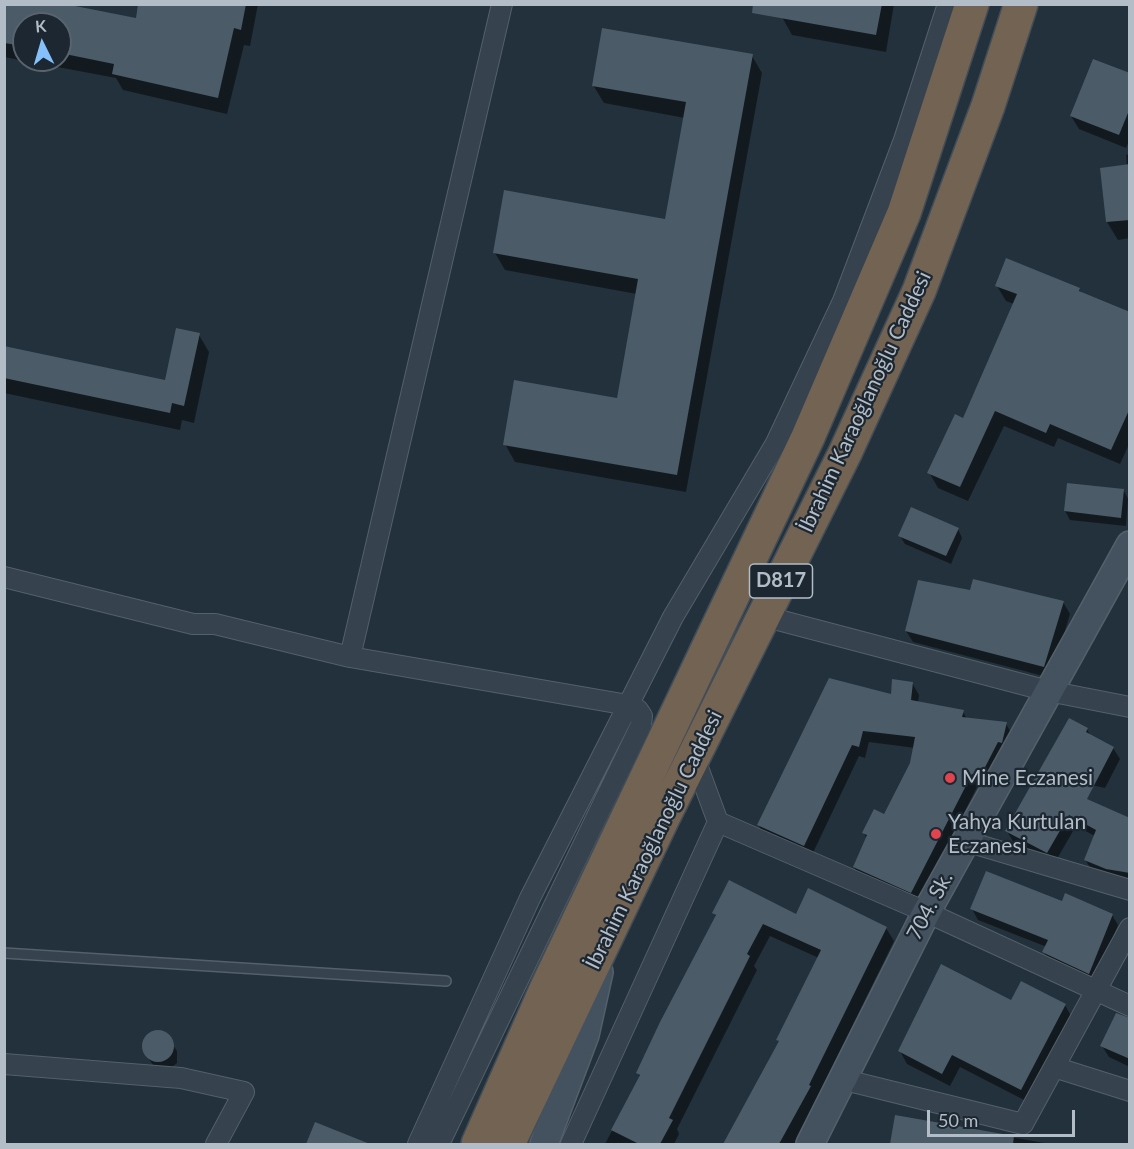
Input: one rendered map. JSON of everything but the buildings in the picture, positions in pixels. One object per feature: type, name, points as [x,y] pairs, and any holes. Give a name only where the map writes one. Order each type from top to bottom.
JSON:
[{"type":"highway","name":"İbrahim Karaoğlanoğlu Caddesi","points":[[477,1144],[548,985],[813,427],[904,213],[972,4]]},
{"type":"highway","name":"İbrahim Karaoğlanoğlu Caddesi","points":[[508,1144],[609,931],[845,453],[919,291],[988,106],[1021,4]]},
{"type":"street","points":[[350,657],[502,4]]},
{"type":"street","points":[[418,1144],[530,898],[673,617],[776,443],[843,301],[904,140],[948,4]]},
{"type":"street","name":"704. Sk.","points":[[810,1144],[926,912],[1130,545]]},
{"type":"street","points":[[4,577],[193,624],[215,624],[350,657],[628,705],[638,710],[642,716],[641,725],[439,1144]]},
{"type":"street","points":[[763,616],[1048,691],[1130,707]]},
{"type":"street","points":[[571,1144],[718,822],[694,757]]},
{"type":"street","points":[[718,822],[926,912],[1130,1006]]},
{"type":"street","points":[[965,841],[1130,890]]},
{"type":"street","points":[[841,1079],[1023,1124],[1130,928]]},
{"type":"street","points":[[544,1144],[585,1035],[609,931]]},
{"type":"street","points":[[492,979],[515,988]]},
{"type":"street","points":[[4,1064],[182,1078],[244,1092],[216,1144]]},
{"type":"street","points":[[1054,1067],[1130,1091]]},
{"type":"lane","points":[[4,953],[446,981]]},
{"type":"place","name":"Mine Eczanesi","points":[[950,778]]},
{"type":"place","name":"Yahya Kurtulan Eczanesi","points":[[936,834]]}]
